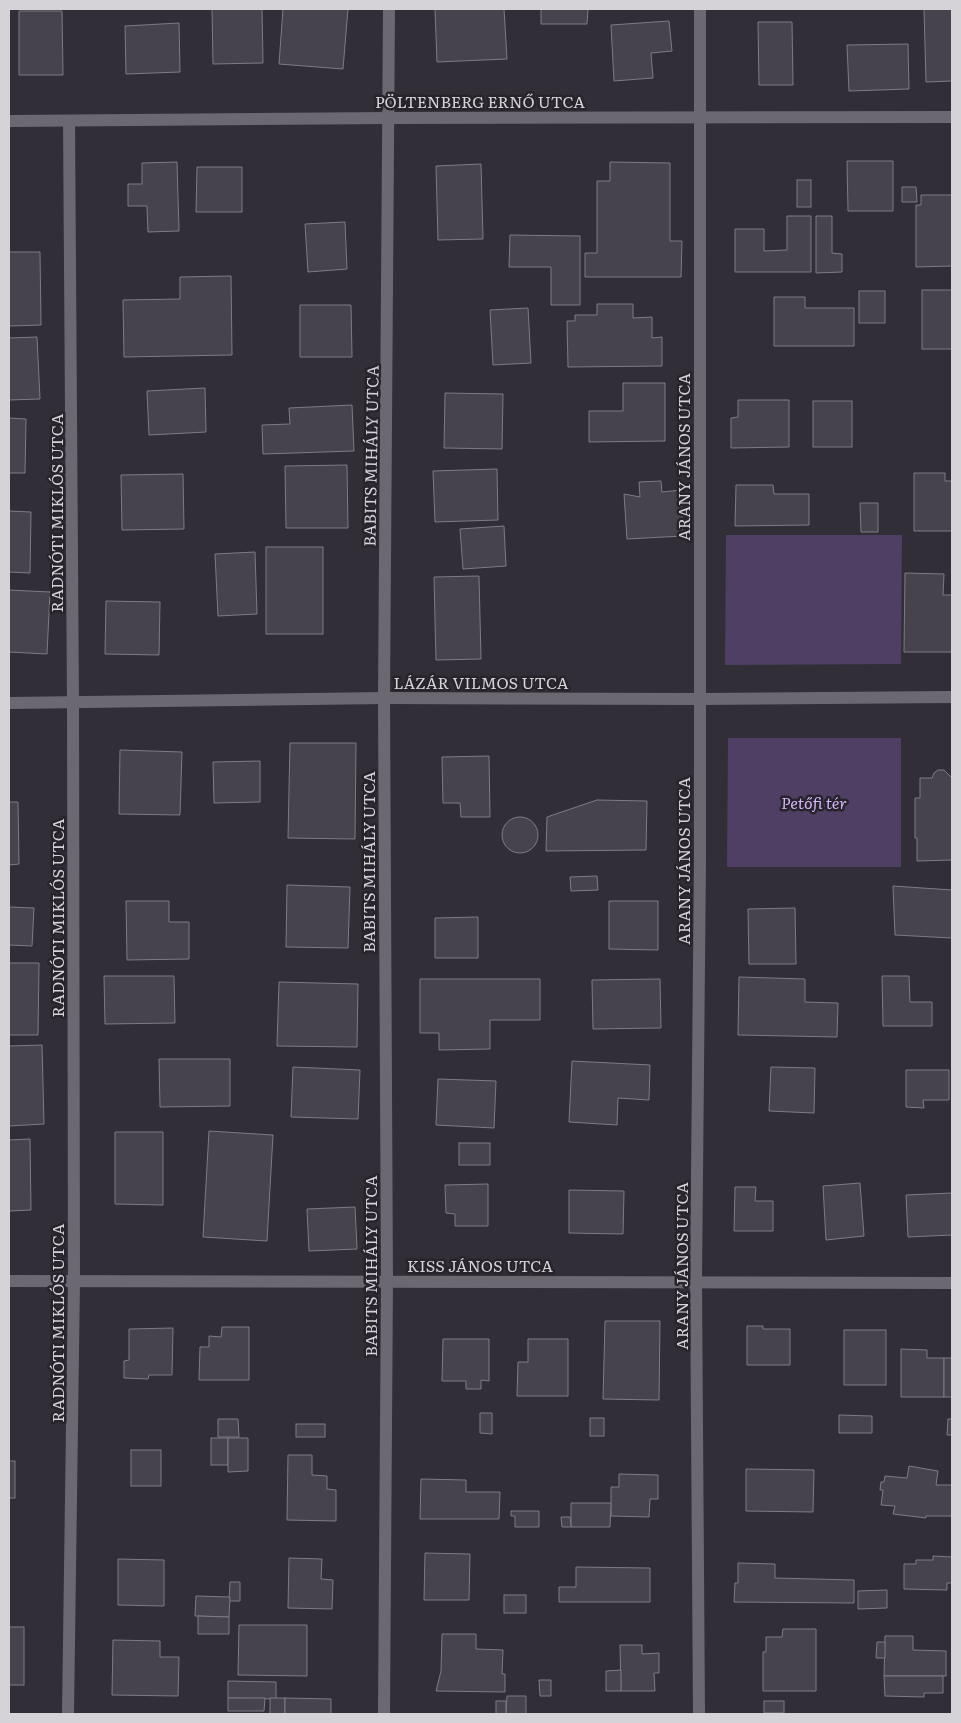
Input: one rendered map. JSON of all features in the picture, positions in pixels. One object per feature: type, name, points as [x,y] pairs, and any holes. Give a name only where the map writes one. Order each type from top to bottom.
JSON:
[{"type":"street","name":"BABITS MIHÁLY UTCA","points":[[384,1714],[387,1282],[384,698],[389,9]]},
{"type":"street","name":"ARANY JÁNOS UTCA","points":[[699,1714],[696,1281],[700,699],[700,9]]},
{"type":"street","name":"PÖLTENBERG ERNŐ UTCA","points":[[9,121],[952,117]]},
{"type":"street","name":"RADNÓTI MIKLÓS UTCA","points":[[68,1714],[74,1280],[74,702],[69,121]]},
{"type":"street","name":"LÁZÁR VILMOS UTCA","points":[[9,703],[384,698],[700,699],[952,697]]},
{"type":"street","name":"KISS JÁNOS UTCA","points":[[9,1281],[952,1283]]},
{"type":"green space","points":[[726,535],[902,535],[901,664],[725,665]]},
{"type":"green space","name":"Petőfi tér","points":[[728,738],[901,738],[901,867],[727,867]]},
{"type":"building","points":[[212,9],[262,9],[263,63],[213,64]]},
{"type":"building","points":[[283,9],[348,9],[343,69],[279,64]]},
{"type":"building","points":[[435,9],[504,9],[507,59],[437,62]]},
{"type":"building","points":[[541,9],[588,9],[587,24],[541,24]]},
{"type":"building","points":[[924,9],[952,9],[952,81],[926,82]]},
{"type":"building","points":[[19,11],[62,11],[63,75],[19,75]]},
{"type":"building","points":[[669,21],[672,51],[651,53],[653,78],[614,81],[611,25]]},
{"type":"building","points":[[758,22],[792,22],[793,85],[759,85]]},
{"type":"building","points":[[179,23],[180,72],[126,74],[125,26]]},
{"type":"building","points":[[908,44],[909,89],[849,91],[847,45]]},
{"type":"building","points":[[847,161],[893,161],[893,211],[848,211]]},
{"type":"building","points":[[177,162],[179,231],[148,232],[147,206],[128,206],[128,184],[142,184],[142,163]]},
{"type":"building","points":[[610,162],[670,163],[670,241],[682,241],[681,277],[585,277],[585,253],[597,253],[597,181],[610,181]]},
{"type":"building","points":[[481,164],[483,239],[438,240],[436,166]]},
{"type":"building","points":[[197,167],[242,167],[242,212],[196,212]]},
{"type":"building","points":[[797,180],[811,180],[811,207],[797,207]]},
{"type":"building","points":[[902,187],[916,187],[917,202],[902,202]]},
{"type":"building","points":[[921,195],[952,195],[952,266],[916,267],[916,205],[921,205]]},
{"type":"building","points":[[787,216],[811,216],[811,272],[735,272],[735,229],[764,229],[764,251],[787,250]]},
{"type":"building","points":[[816,216],[832,216],[832,253],[842,254],[842,272],[816,273]]},
{"type":"building","points":[[345,222],[347,269],[308,272],[305,224]]},
{"type":"building","points":[[510,235],[580,236],[580,305],[551,305],[551,267],[509,267]]},
{"type":"building","points":[[9,252],[40,252],[41,325],[9,326]]},
{"type":"building","points":[[231,276],[232,355],[124,357],[123,300],[180,299],[180,277]]},
{"type":"building","points":[[922,290],[952,290],[952,349],[922,349]]},
{"type":"building","points":[[859,291],[885,291],[885,323],[859,323]]},
{"type":"building","points":[[774,297],[805,297],[805,308],[854,308],[854,346],[774,346]]},
{"type":"building","points":[[597,304],[633,304],[633,318],[652,317],[652,338],[662,337],[662,366],[568,367],[567,321],[575,321],[575,315],[597,315]]},
{"type":"building","points":[[300,305],[351,305],[352,357],[300,357]]},
{"type":"building","points":[[528,308],[531,363],[493,365],[490,310]]},
{"type":"building","points":[[37,337],[40,399],[9,400],[9,338]]},
{"type":"building","points":[[623,383],[665,383],[665,441],[589,442],[589,411],[623,411]]},
{"type":"building","points":[[205,388],[206,432],[149,435],[147,391]]},
{"type":"building","points":[[445,393],[503,394],[502,449],[444,448]]},
{"type":"building","points":[[738,400],[789,400],[789,447],[731,448],[731,418],[738,417]]},
{"type":"building","points":[[813,401],[852,401],[852,447],[813,447]]},
{"type":"building","points":[[352,405],[354,451],[263,454],[262,425],[290,424],[289,408]]},
{"type":"building","points":[[9,418],[26,419],[25,473],[9,473]]},
{"type":"building","points":[[347,465],[348,528],[286,528],[285,466]]},
{"type":"building","points":[[497,469],[498,520],[435,522],[433,471]]},
{"type":"building","points":[[914,473],[945,473],[945,481],[952,481],[952,531],[914,531]]},
{"type":"building","points":[[183,474],[184,529],[122,530],[121,475]]},
{"type":"building","points":[[661,481],[662,492],[681,490],[683,536],[627,539],[624,494],[640,497],[639,482]]},
{"type":"building","points":[[736,485],[773,485],[774,494],[809,494],[809,525],[735,526]]},
{"type":"building","points":[[860,503],[878,503],[878,532],[861,532]]},
{"type":"building","points":[[9,511],[31,512],[30,573],[9,572]]},
{"type":"building","points":[[504,526],[506,566],[463,569],[460,529]]},
{"type":"building","points":[[266,547],[323,547],[323,634],[266,634]]},
{"type":"building","points":[[255,552],[257,614],[218,616],[215,554]]},
{"type":"building","points":[[905,573],[944,574],[943,595],[952,595],[952,652],[904,652]]},
{"type":"building","points":[[479,576],[481,659],[436,660],[434,577]]},
{"type":"building","points":[[9,590],[50,592],[47,654],[9,652]]},
{"type":"building","points":[[106,601],[160,602],[159,655],[105,654]]},
{"type":"building","points":[[290,743],[356,743],[355,839],[288,838]]},
{"type":"building","points":[[120,750],[182,752],[180,815],[119,814]]},
{"type":"building","points":[[489,756],[490,817],[461,817],[460,803],[443,803],[442,757]]},
{"type":"building","points":[[260,761],[260,802],[214,803],[213,762]]},
{"type":"building","points":[[938,770],[944,770],[952,778],[952,860],[917,861],[915,798],[920,798],[920,778],[932,778]]},
{"type":"building","points":[[597,800],[647,801],[646,850],[546,851],[547,817]]},
{"type":"building","points":[[9,802],[18,802],[19,864],[9,865]]},
{"type":"building","points":[[520,817],[527,818],[533,822],[537,828],[537,842],[533,848],[527,852],[520,853],[513,852],[507,848],[503,842],[502,835],[503,828],[507,822],[513,818]]},
{"type":"building","points":[[597,876],[598,890],[571,891],[570,877]]},
{"type":"building","points":[[287,885],[350,887],[348,948],[286,947]]},
{"type":"building","points":[[893,886],[952,890],[952,938],[895,935]]},
{"type":"building","points":[[126,901],[169,901],[169,922],[189,922],[189,959],[127,960]]},
{"type":"building","points":[[609,901],[658,901],[658,950],[609,949]]},
{"type":"building","points":[[9,907],[34,908],[32,946],[9,945]]},
{"type":"building","points":[[795,908],[796,964],[749,964],[748,909]]},
{"type":"building","points":[[478,917],[478,958],[435,958],[435,918]]},
{"type":"building","points":[[9,963],[39,963],[38,1035],[9,1035]]},
{"type":"building","points":[[104,976],[174,976],[175,1023],[105,1024]]},
{"type":"building","points":[[882,976],[909,976],[910,1002],[932,1002],[932,1026],[883,1026]]},
{"type":"building","points":[[739,977],[805,979],[805,1002],[838,1003],[837,1037],[738,1035]]},
{"type":"building","points":[[420,979],[540,979],[540,1020],[490,1020],[490,1049],[439,1050],[439,1033],[420,1033]]},
{"type":"building","points":[[660,979],[661,1028],[593,1029],[592,980]]},
{"type":"building","points":[[279,982],[358,984],[357,1047],[277,1046]]},
{"type":"building","points":[[42,1045],[44,1124],[9,1126],[9,1046]]},
{"type":"building","points":[[159,1059],[230,1059],[230,1106],[160,1107]]},
{"type":"building","points":[[572,1061],[650,1065],[649,1100],[618,1098],[617,1125],[569,1122]]},
{"type":"building","points":[[293,1067],[360,1070],[358,1119],[291,1117]]},
{"type":"building","points":[[771,1067],[815,1068],[814,1113],[769,1111]]},
{"type":"building","points":[[906,1070],[949,1070],[949,1100],[923,1100],[924,1108],[906,1107]]},
{"type":"building","points":[[438,1079],[496,1081],[494,1128],[436,1125]]},
{"type":"building","points":[[209,1131],[273,1135],[267,1241],[203,1237]]},
{"type":"building","points":[[115,1132],[163,1132],[163,1205],[115,1204]]},
{"type":"building","points":[[30,1139],[31,1210],[9,1211],[9,1140]]},
{"type":"building","points":[[459,1143],[490,1143],[490,1165],[459,1165]]},
{"type":"building","points":[[860,1183],[864,1236],[826,1240],[823,1186]]},
{"type":"building","points":[[488,1184],[488,1226],[455,1226],[455,1214],[446,1213],[445,1185]]},
{"type":"building","points":[[735,1187],[756,1187],[755,1201],[773,1201],[773,1231],[734,1231]]},
{"type":"building","points":[[569,1190],[624,1191],[623,1234],[569,1233]]},
{"type":"building","points":[[952,1193],[952,1235],[908,1237],[906,1195]]},
{"type":"building","points":[[355,1207],[357,1249],[309,1251],[307,1209]]},
{"type":"building","points":[[605,1321],[660,1321],[659,1400],[603,1399]]},
{"type":"building","points":[[747,1326],[763,1326],[763,1329],[790,1329],[790,1365],[747,1365]]},
{"type":"building","points":[[222,1327],[249,1327],[249,1380],[199,1380],[200,1347],[209,1347],[209,1336],[221,1337]]},
{"type":"building","points":[[173,1328],[172,1375],[149,1375],[148,1379],[124,1378],[124,1361],[129,1360],[129,1329]]},
{"type":"building","points":[[844,1330],[886,1330],[886,1385],[844,1385]]},
{"type":"building","points":[[443,1339],[489,1339],[489,1381],[481,1380],[481,1389],[466,1389],[466,1381],[442,1381]]},
{"type":"building","points":[[528,1339],[568,1339],[568,1396],[517,1396],[518,1362],[528,1362]]},
{"type":"building","points":[[901,1349],[927,1350],[927,1358],[944,1358],[944,1397],[901,1397]]},
{"type":"building","points":[[944,1358],[952,1358],[952,1397],[944,1397]]},
{"type":"building","points":[[480,1413],[492,1413],[492,1434],[480,1433]]},
{"type":"building","points":[[839,1415],[872,1416],[872,1433],[839,1433]]},
{"type":"building","points":[[590,1418],[604,1418],[604,1436],[590,1436]]},
{"type":"building","points":[[218,1419],[238,1419],[239,1437],[218,1437]]},
{"type":"building","points":[[948,1419],[952,1419],[952,1435],[947,1435]]},
{"type":"building","points":[[296,1424],[325,1424],[325,1437],[296,1437]]},
{"type":"building","points":[[211,1438],[228,1438],[228,1465],[211,1465]]},
{"type":"building","points":[[228,1438],[248,1438],[248,1471],[228,1472]]},
{"type":"building","points":[[131,1450],[161,1450],[161,1486],[131,1486]]},
{"type":"building","points":[[288,1455],[312,1455],[312,1475],[327,1476],[327,1489],[336,1490],[336,1521],[287,1520]]},
{"type":"building","points":[[9,1461],[15,1461],[15,1498],[9,1498]]},
{"type":"building","points":[[909,1466],[938,1471],[936,1485],[952,1485],[952,1516],[926,1516],[926,1518],[893,1514],[895,1506],[881,1505],[883,1490],[880,1490],[881,1482],[884,1482],[885,1476],[907,1478]]},
{"type":"building","points":[[746,1469],[814,1470],[813,1512],[746,1511]]},
{"type":"building","points":[[619,1474],[658,1475],[658,1499],[650,1499],[649,1517],[611,1516],[611,1487],[619,1487]]},
{"type":"building","points":[[421,1479],[466,1480],[466,1492],[500,1492],[499,1519],[420,1519]]},
{"type":"building","points":[[571,1503],[611,1503],[610,1527],[571,1527]]},
{"type":"building","points":[[511,1511],[539,1511],[539,1527],[515,1527],[515,1516],[511,1516]]},
{"type":"building","points":[[561,1517],[570,1517],[571,1527],[562,1527]]},
{"type":"building","points":[[425,1553],[470,1554],[469,1600],[424,1600]]},
{"type":"building","points":[[933,1556],[952,1557],[952,1583],[947,1583],[947,1590],[904,1589],[904,1564],[916,1564],[916,1560],[933,1560]]},
{"type":"building","points":[[289,1558],[322,1559],[321,1579],[333,1580],[332,1609],[288,1608]]},
{"type":"building","points":[[118,1559],[164,1560],[164,1606],[118,1605]]},
{"type":"building","points":[[738,1563],[775,1564],[775,1578],[854,1580],[854,1603],[734,1602],[735,1583],[738,1583]]},
{"type":"building","points":[[576,1567],[650,1568],[650,1602],[559,1602],[559,1587],[576,1587]]},
{"type":"building","points":[[230,1582],[240,1582],[240,1601],[229,1601]]},
{"type":"building","points":[[887,1590],[887,1608],[858,1609],[858,1591]]},
{"type":"building","points":[[504,1595],[526,1595],[526,1613],[504,1613]]},
{"type":"building","points":[[196,1596],[230,1597],[229,1617],[195,1616]]},
{"type":"building","points":[[198,1616],[229,1617],[229,1634],[198,1634]]},
{"type":"building","points":[[239,1625],[307,1625],[307,1676],[238,1675]]},
{"type":"building","points":[[9,1627],[24,1627],[24,1685],[9,1685]]},
{"type":"building","points":[[783,1629],[816,1629],[816,1691],[763,1691],[763,1652],[766,1652],[766,1637],[782,1637]]},
{"type":"building","points":[[442,1634],[476,1634],[476,1649],[503,1650],[502,1674],[505,1674],[505,1692],[436,1691],[441,1671]]},
{"type":"building","points":[[885,1636],[913,1636],[913,1650],[946,1651],[946,1676],[884,1676]]},
{"type":"building","points":[[113,1640],[160,1641],[160,1657],[179,1657],[178,1696],[112,1695]]},
{"type":"building","points":[[877,1642],[885,1642],[885,1658],[876,1658]]},
{"type":"building","points":[[620,1645],[642,1645],[642,1654],[659,1653],[659,1673],[654,1673],[655,1691],[621,1691]]},
{"type":"building","points":[[621,1670],[621,1691],[606,1691],[606,1671]]},
{"type":"building","points":[[884,1676],[943,1676],[943,1693],[924,1693],[924,1697],[885,1696]]},
{"type":"building","points":[[539,1680],[551,1680],[551,1696],[540,1696]]},
{"type":"building","points":[[228,1681],[276,1682],[276,1699],[228,1698]]},
{"type":"building","points":[[507,1696],[526,1696],[526,1714],[506,1714]]},
{"type":"building","points":[[228,1698],[265,1698],[264,1711],[228,1711]]},
{"type":"building","points":[[270,1698],[285,1698],[285,1714],[270,1714]]},
{"type":"building","points":[[285,1698],[331,1699],[331,1714],[285,1714]]},
{"type":"building","points":[[496,1701],[506,1701],[506,1714],[496,1714]]},
{"type":"building","points":[[764,1701],[784,1701],[784,1713],[764,1713]]}]
